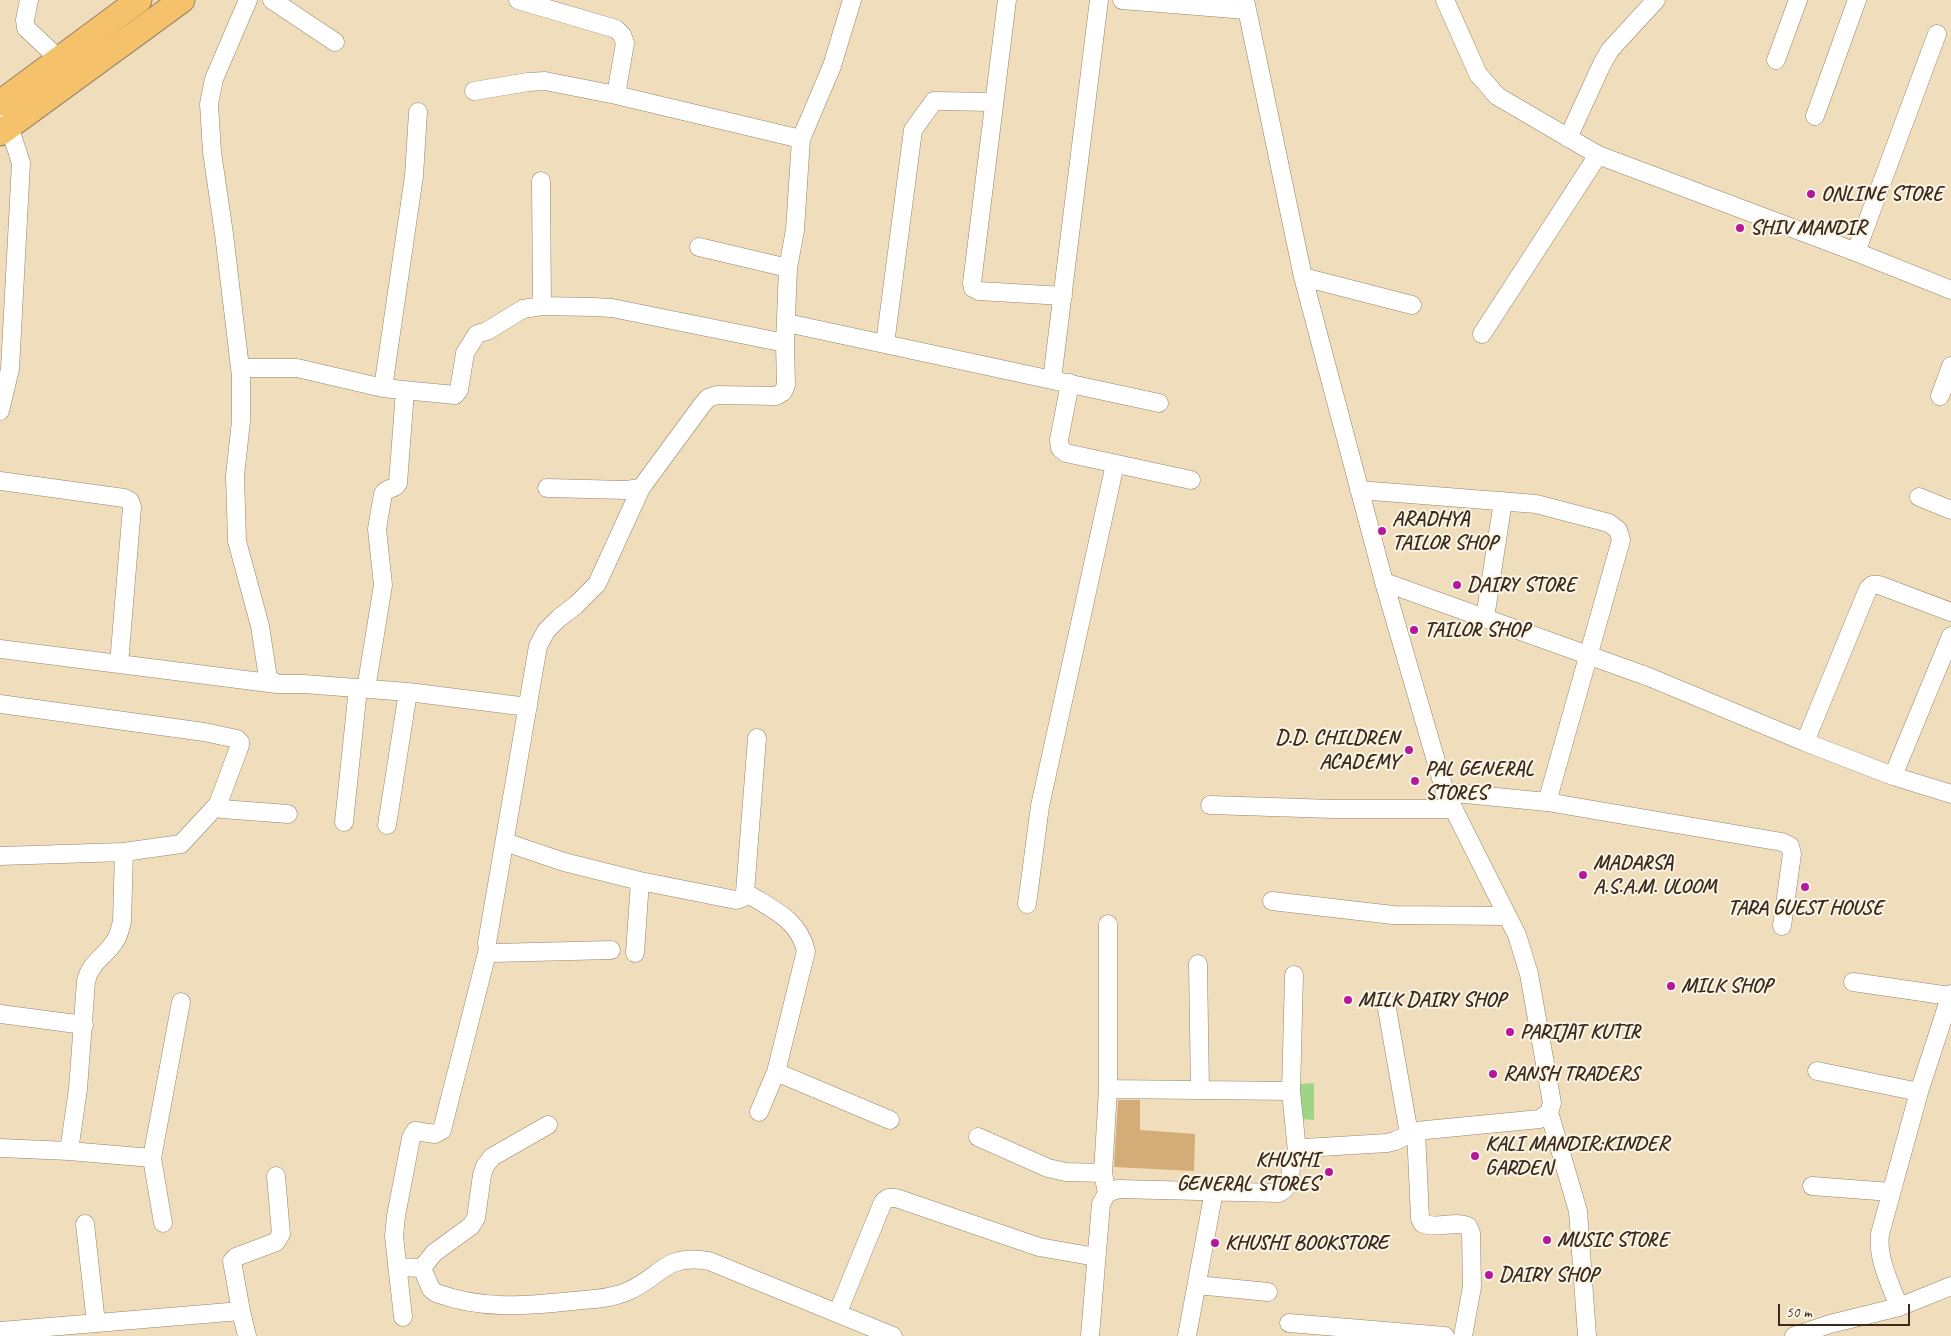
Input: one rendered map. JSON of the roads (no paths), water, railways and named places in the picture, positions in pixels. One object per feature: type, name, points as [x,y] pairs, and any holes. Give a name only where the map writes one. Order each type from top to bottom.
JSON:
[{"type":"highway","points":[[0,103],[138,0]]},
{"type":"highway","points":[[3,124],[182,0]]},
{"type":"street","points":[[29,0],[25,20],[26,28],[59,58]]},
{"type":"street","points":[[248,0],[214,79],[209,104],[212,152],[240,368],[241,421],[235,476],[237,541],[260,626],[268,678],[278,684]]},
{"type":"street","points":[[272,0],[335,42]]},
{"type":"street","points":[[518,0],[616,29],[622,35],[625,43],[616,95]]},
{"type":"street","points":[[403,1317],[394,1236],[411,1138],[415,1131],[435,1134],[442,1130],[488,949],[487,943],[538,646],[546,631],[597,584],[641,488],[708,398],[717,395],[776,396],[783,392],[786,385],[785,343],[788,268],[795,230],[801,139],[832,66],[852,0]]},
{"type":"street","points":[[1007,0],[972,283],[973,288],[979,291],[1063,296]]},
{"type":"street","points":[[1099,0],[1063,296],[1060,448],[1066,453],[1191,480]]},
{"type":"street","points":[[1122,0],[1246,5],[1303,277],[1384,582],[1445,792],[1517,935],[1528,974],[1552,1103],[1549,1112],[1578,1211],[1587,1336]]},
{"type":"street","points":[[1445,0],[1478,74],[1485,84],[1497,96],[1598,156],[1856,252],[1951,290]]},
{"type":"street","points":[[1568,138],[1610,50],[1656,0]]},
{"type":"street","points":[[1776,60],[1798,0]]},
{"type":"street","points":[[1815,116],[1857,0]]},
{"type":"street","points":[[1856,252],[1937,34]]},
{"type":"street","points":[[474,91],[545,81],[616,95],[801,139]]},
{"type":"street","points":[[885,344],[913,130],[934,101],[994,102]]},
{"type":"street","points":[[383,388],[413,185],[418,112]]},
{"type":"street","points":[[0,411],[10,369],[21,162],[3,124]]},
{"type":"street","points":[[1482,334],[1598,156]]},
{"type":"street","points":[[541,181],[542,306]]},
{"type":"street","points":[[699,247],[788,268]]},
{"type":"street","points":[[1303,277],[1412,305]]},
{"type":"street","points":[[240,368],[297,368],[383,388],[456,395],[459,390],[465,353],[477,334],[487,331],[524,309],[542,306],[612,308],[785,343]]},
{"type":"street","points":[[787,323],[1159,404]]},
{"type":"street","points":[[1940,396],[1951,366]]},
{"type":"street","points":[[344,822],[362,688],[383,585],[377,530],[383,494],[387,490],[395,488],[398,483],[405,390]]},
{"type":"street","points":[[1028,904],[1040,806],[1115,464]]},
{"type":"street","points":[[0,481],[124,498],[130,501],[132,507],[119,664]]},
{"type":"street","points":[[547,488],[626,490],[641,488]]},
{"type":"street","points":[[1359,490],[1536,504],[1609,523],[1618,530],[1621,540],[1547,802]]},
{"type":"street","points":[[1919,497],[1951,510]]},
{"type":"street","points":[[1485,618],[1503,501]]},
{"type":"street","points":[[1384,582],[1649,677],[1805,742],[1893,776],[1951,794]]},
{"type":"street","points":[[1805,742],[1868,589],[1872,585],[1879,585],[1951,612]]},
{"type":"street","points":[[1893,776],[1951,636]]},
{"type":"street","points":[[0,649],[278,684],[304,684],[408,692],[528,707]]},
{"type":"street","points":[[387,825],[408,692]]},
{"type":"street","points":[[0,704],[204,732],[237,739],[240,742],[218,804],[181,844],[124,852],[0,856]]},
{"type":"street","points":[[504,842],[564,862],[640,882],[736,900],[742,898],[745,892],[757,738]]},
{"type":"street","points":[[1445,792],[1547,802],[1782,842],[1790,846],[1792,854],[1782,926]]},
{"type":"street","points":[[218,804],[218,807],[222,809],[288,814]]},
{"type":"street","points":[[1210,805],[1333,810],[1454,809]]},
{"type":"street","points":[[69,1151],[78,1090],[88,971],[115,941],[122,922],[124,852]]},
{"type":"street","points":[[635,953],[640,882]]},
{"type":"street","points":[[745,892],[790,921],[797,928],[806,951],[776,1072],[759,1112]]},
{"type":"street","points":[[1272,901],[1393,915],[1507,916]]},
{"type":"street","points":[[1090,1336],[1101,1204],[1107,1193],[1103,1173],[1108,1090],[1108,924]]},
{"type":"street","points":[[488,949],[494,954],[611,950]]},
{"type":"street","points":[[1198,964],[1200,1090]]},
{"type":"street","points":[[1294,975],[1291,1091],[1298,1151]]},
{"type":"street","points":[[1853,982],[1951,995],[1918,1092],[1878,1247],[1899,1307]]},
{"type":"street","points":[[163,1223],[152,1158],[181,1002]]},
{"type":"street","points":[[1386,1003],[1412,1132],[1422,1224],[1428,1226],[1461,1223],[1468,1226],[1471,1233],[1472,1288],[1463,1336]]},
{"type":"street","points":[[0,1014],[84,1025]]},
{"type":"street","points":[[1817,1071],[1918,1092]]},
{"type":"street","points":[[776,1072],[890,1120]]},
{"type":"street","points":[[1108,1090],[1291,1091]]},
{"type":"street","points":[[1107,1193],[1118,1189],[1279,1193],[1286,1189],[1289,1182],[1292,1157],[1304,1148],[1394,1142],[1412,1132],[1540,1118],[1549,1112]]},
{"type":"street","points":[[422,1268],[434,1253],[471,1226],[476,1218],[482,1175],[485,1166],[492,1157],[548,1125]]},
{"type":"street","points":[[978,1137],[1048,1168],[1066,1172],[1103,1173]]},
{"type":"street","points":[[0,1148],[69,1151],[152,1158]]},
{"type":"street","points":[[247,1336],[232,1261],[236,1257],[276,1242],[279,1239],[281,1234],[276,1176]]},
{"type":"street","points":[[1812,1186],[1891,1192]]},
{"type":"street","points":[[1187,1336],[1214,1191]]},
{"type":"street","points":[[838,1312],[883,1202],[888,1198],[896,1198],[1039,1247],[1096,1257]]},
{"type":"street","points":[[85,1224],[96,1323]]},
{"type":"street","points":[[422,1268],[432,1289],[436,1293],[504,1307],[617,1295],[637,1286],[672,1262],[696,1259],[709,1261],[893,1336]]},
{"type":"street","points":[[397,1267],[422,1268]]},
{"type":"street","points":[[1197,1285],[1268,1292]]},
{"type":"street","points":[[1797,1336],[1830,1324],[1899,1307],[1951,1286]]},
{"type":"street","points":[[0,1331],[241,1311]]},
{"type":"street","points":[[1289,1323],[1445,1336]]},
{"type":"place","name":"ONLINE STORE","points":[[1811,194]]},
{"type":"place","name":"SHIV MANDIR","points":[[1740,228]]},
{"type":"place","name":"ARADHYA TAILOR SHOP","points":[[1382,531]]},
{"type":"place","name":"DAIRY STORE","points":[[1457,585]]},
{"type":"place","name":"TAILOR SHOP","points":[[1414,630]]},
{"type":"place","name":"D.D. CHILDREN ACADEMY","points":[[1409,750]]},
{"type":"place","name":"PAL GENERAL STORES","points":[[1415,781]]},
{"type":"place","name":"MADARSA A.S.A.M. ULOOM","points":[[1583,875]]},
{"type":"place","name":"TARA GUEST HOUSE","points":[[1805,887]]},
{"type":"place","name":"MILK SHOP","points":[[1671,986]]},
{"type":"place","name":"MILK DAIRY SHOP","points":[[1348,1000]]},
{"type":"place","name":"PARIJAT KUTIR","points":[[1510,1032]]},
{"type":"place","name":"RANSH TRADERS","points":[[1493,1074]]},
{"type":"place","name":"KALI MANDIR;KINDER GARDEN","points":[[1475,1156]]},
{"type":"place","name":"KHUSHI GENERAL STORES","points":[[1329,1172]]},
{"type":"place","name":"MUSIC STORE","points":[[1547,1240]]},
{"type":"place","name":"KHUSHI BOOKSTORE","points":[[1215,1243]]},
{"type":"place","name":"DAIRY SHOP","points":[[1489,1275]]}]
